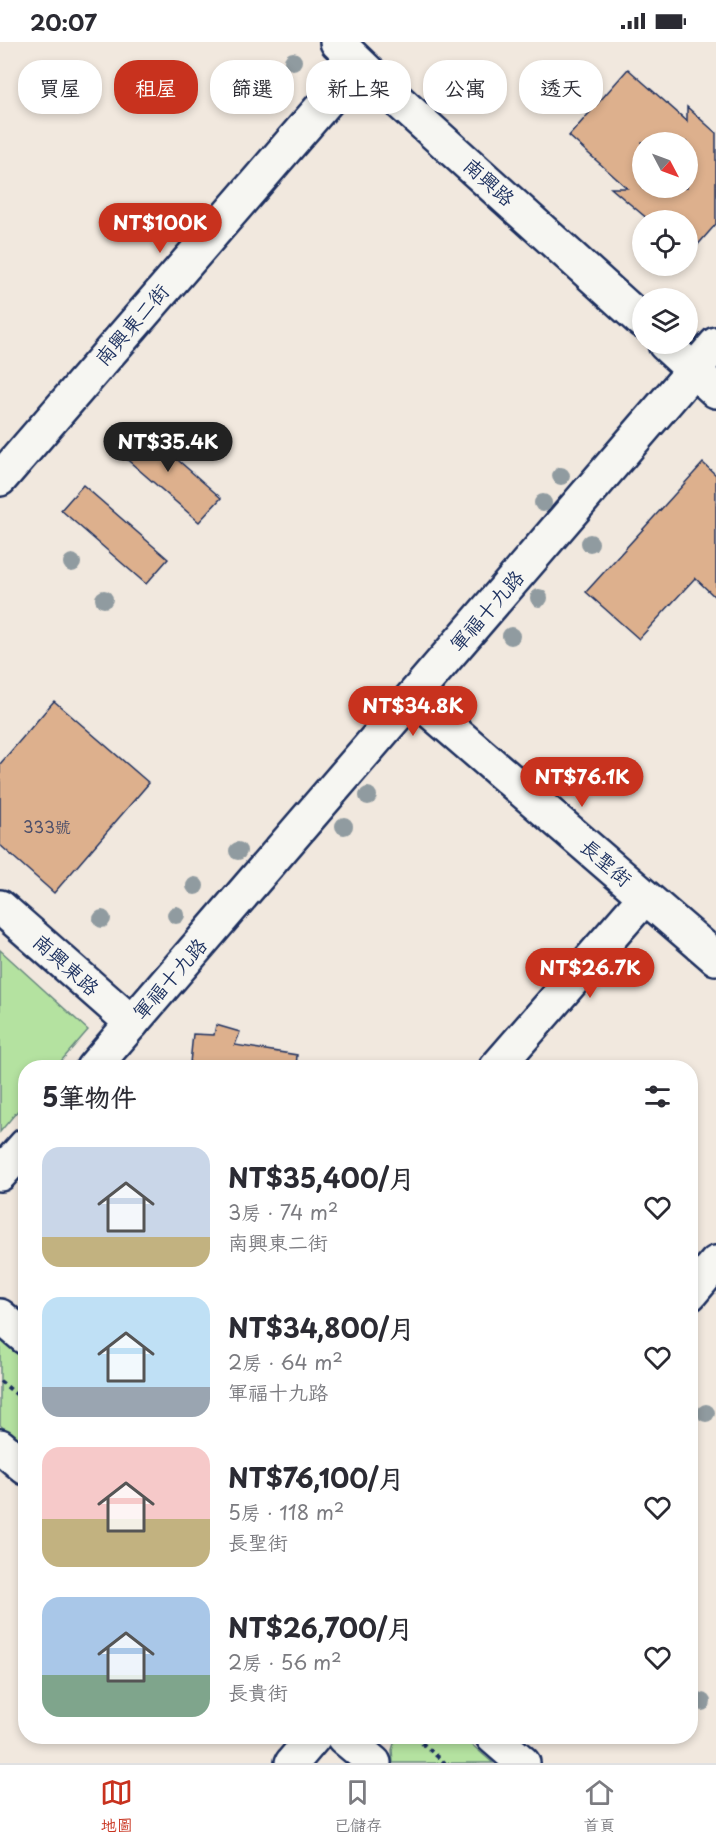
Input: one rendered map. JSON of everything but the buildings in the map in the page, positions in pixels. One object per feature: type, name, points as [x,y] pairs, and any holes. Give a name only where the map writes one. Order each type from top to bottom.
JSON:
[{"type":"street","name":"南興路","points":[[348,53],[632,312]]},
{"type":"street","name":"南興東二街","points":[[0,479],[348,53]]},
{"type":"street","name":"軍福十九路","points":[[100,1060],[414,697],[705,381],[716,344]]},
{"type":"street","points":[[676,354],[705,381]]},
{"type":"street","name":"長聖街","points":[[414,697],[716,958]]},
{"type":"street","points":[[503,1060],[645,897]]},
{"type":"street","name":"南興東路","points":[[0,907],[132,1023]]},
{"type":"street","points":[[0,1174],[18,1154]]},
{"type":"street","points":[[698,1284],[716,1263]]},
{"type":"street","points":[[0,1316],[18,1331]]},
{"type":"street","points":[[0,1446],[18,1461]]},
{"type":"street","points":[[292,1763],[308,1744]]},
{"type":"street","points":[[351,1744],[374,1763]]},
{"type":"street","points":[[501,1744],[523,1763]]},
{"type":"path","points":[[0,1381],[18,1396]]},
{"type":"path","points":[[423,1744],[445,1763]]},
{"type":"green space","points":[[0,950],[88,1030],[62,1060],[18,1060],[18,1110],[0,1132]]},
{"type":"green space","points":[[0,1332],[18,1348],[18,1441],[0,1425]]},
{"type":"green space","points":[[394,1744],[471,1744],[493,1763],[393,1763]]}]
